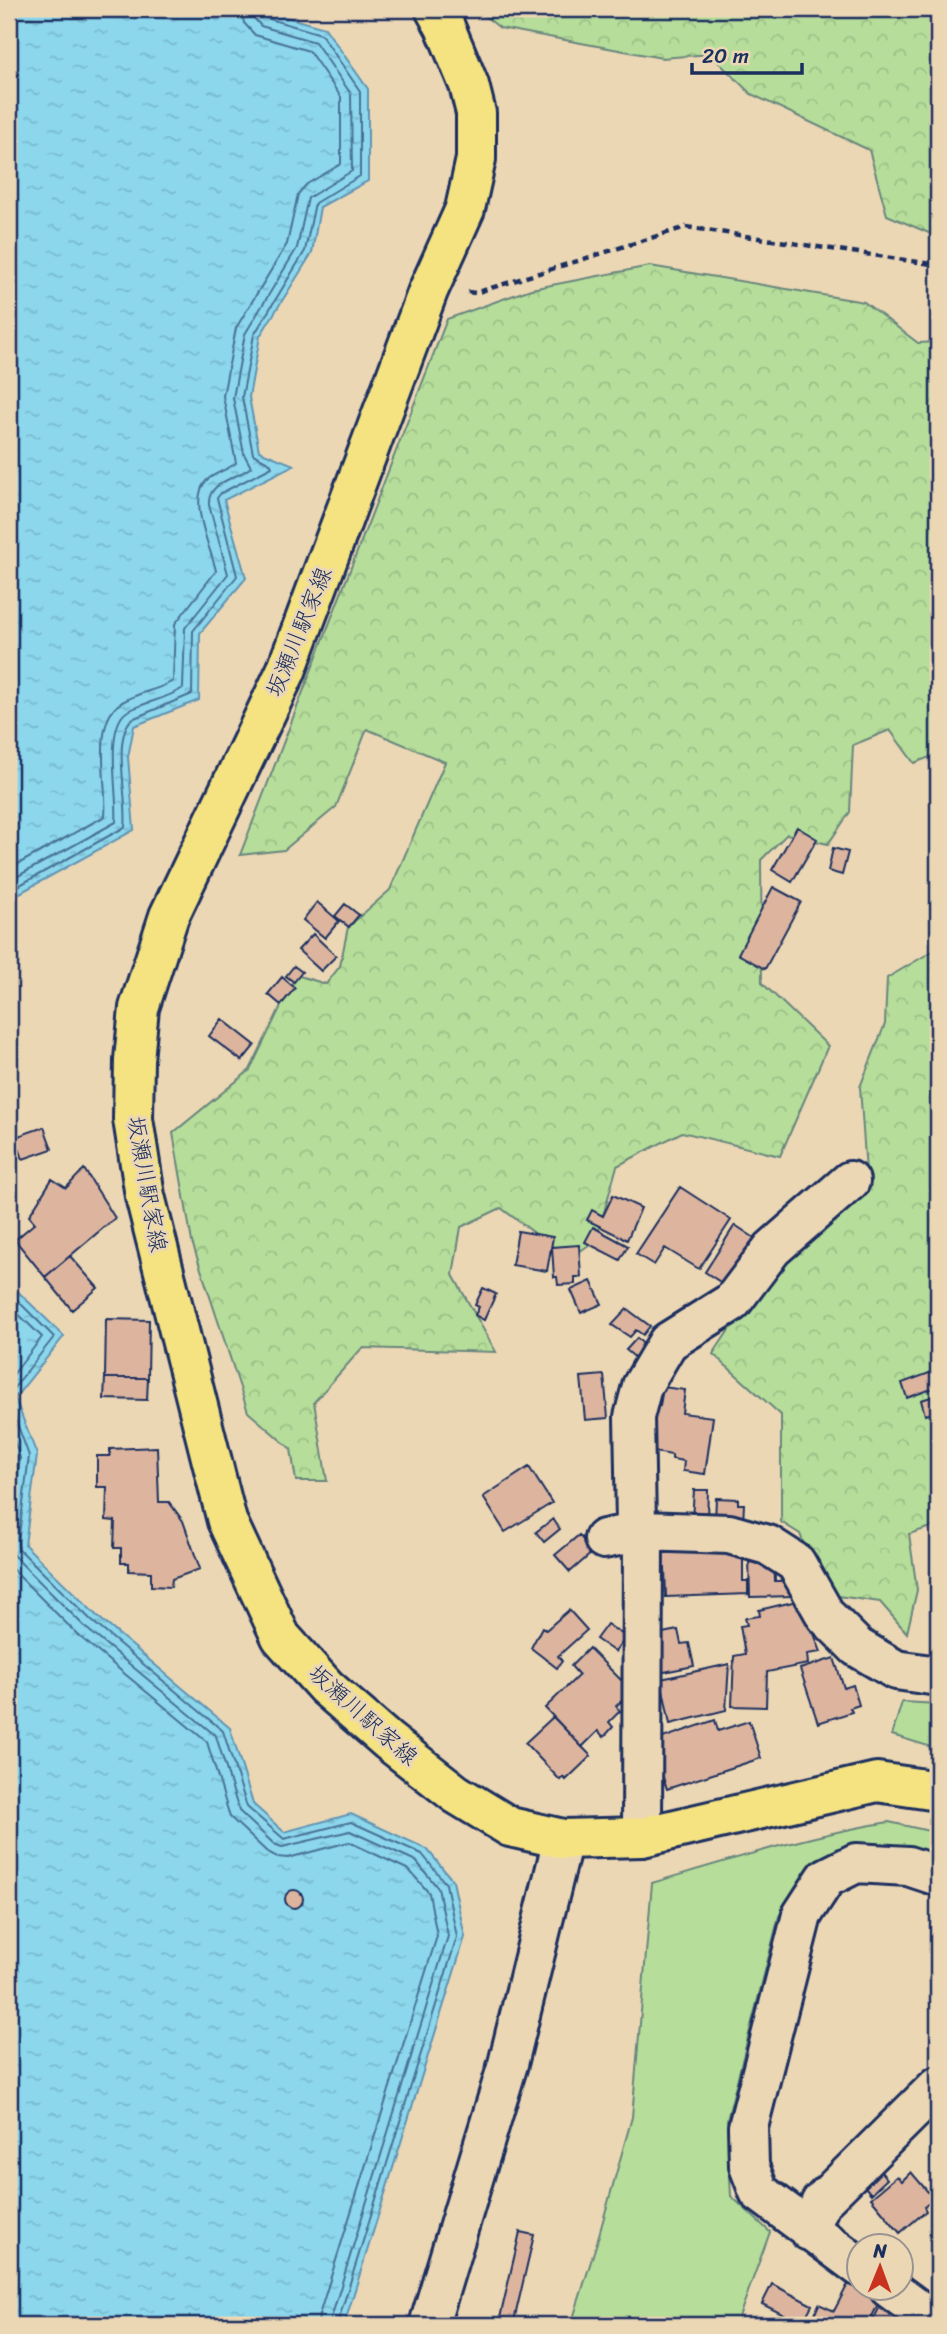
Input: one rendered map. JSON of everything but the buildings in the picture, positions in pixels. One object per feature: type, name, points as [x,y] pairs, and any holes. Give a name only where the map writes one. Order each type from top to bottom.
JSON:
[{"type":"main road","name":"坂瀬川駅家線","points":[[435,9],[469,85],[476,113],[476,159],[465,209],[428,290],[286,671],[169,916],[139,1008],[134,1060],[133,1119],[145,1196],[227,1521],[281,1637],[326,1687],[388,1741],[456,1794],[510,1827],[563,1839],[642,1837],[877,1782],[938,1791]]},
{"type":"street","points":[[642,1837],[643,1531],[636,1524],[634,1417],[642,1386],[668,1342],[732,1302],[772,1250],[850,1181]]},
{"type":"street","points":[[604,1539],[643,1531],[729,1534],[768,1545],[796,1563],[826,1616],[857,1647],[896,1670],[938,1676]]},
{"type":"street","points":[[429,2325],[508,2064],[563,1839]]},
{"type":"street","points":[[846,2257],[759,2192],[749,2166],[748,2127],[802,1915],[826,1878],[856,1863],[908,1866],[938,1876]]},
{"type":"street","points":[[810,2231],[821,2202],[938,2086]]},
{"type":"street","points":[[908,2302],[938,2324]]},
{"type":"path","points":[[428,290],[475,293],[686,227],[938,265]]},
{"type":"green space","points":[[476,9],[938,9],[938,237],[887,215],[869,150],[751,94],[710,54],[662,58],[500,28]]},
{"type":"green space","points":[[650,266],[864,302],[918,343],[938,342],[938,754],[914,763],[890,730],[853,745],[850,812],[828,844],[787,834],[761,860],[762,983],[828,1046],[780,1156],[682,1132],[617,1166],[596,1240],[569,1259],[501,1208],[461,1227],[453,1275],[496,1352],[362,1348],[314,1402],[327,1481],[296,1481],[291,1449],[248,1412],[192,1242],[173,1133],[250,1070],[296,975],[326,984],[340,966],[348,927],[390,890],[445,762],[367,729],[336,807],[284,850],[240,855],[447,319],[531,289]]},
{"type":"green space","points":[[938,948],[938,1525],[909,1534],[917,1590],[907,1633],[880,1602],[824,1594],[800,1534],[781,1522],[781,1415],[713,1354],[777,1258],[866,1172],[860,1087],[885,1024],[887,978]]},
{"type":"green space","points":[[902,1702],[938,1704],[938,1749],[892,1735]]},
{"type":"green space","points":[[889,1822],[938,1833],[938,1863],[815,1864],[779,1916],[727,2120],[731,2196],[770,2232],[736,2325],[571,2325],[632,2117],[652,1883],[799,1841]]},
{"type":"water","points":[[9,9],[265,9],[325,28],[368,89],[368,181],[320,207],[312,253],[260,336],[249,397],[259,451],[294,465],[224,500],[246,578],[200,633],[199,700],[134,726],[128,757],[134,830],[9,899]]},
{"type":"water","points":[[9,1283],[64,1336],[15,1398],[37,1455],[25,1545],[97,1616],[230,1728],[253,1804],[284,1832],[351,1814],[427,1849],[453,1881],[465,1937],[344,2325],[9,2325]]}]
